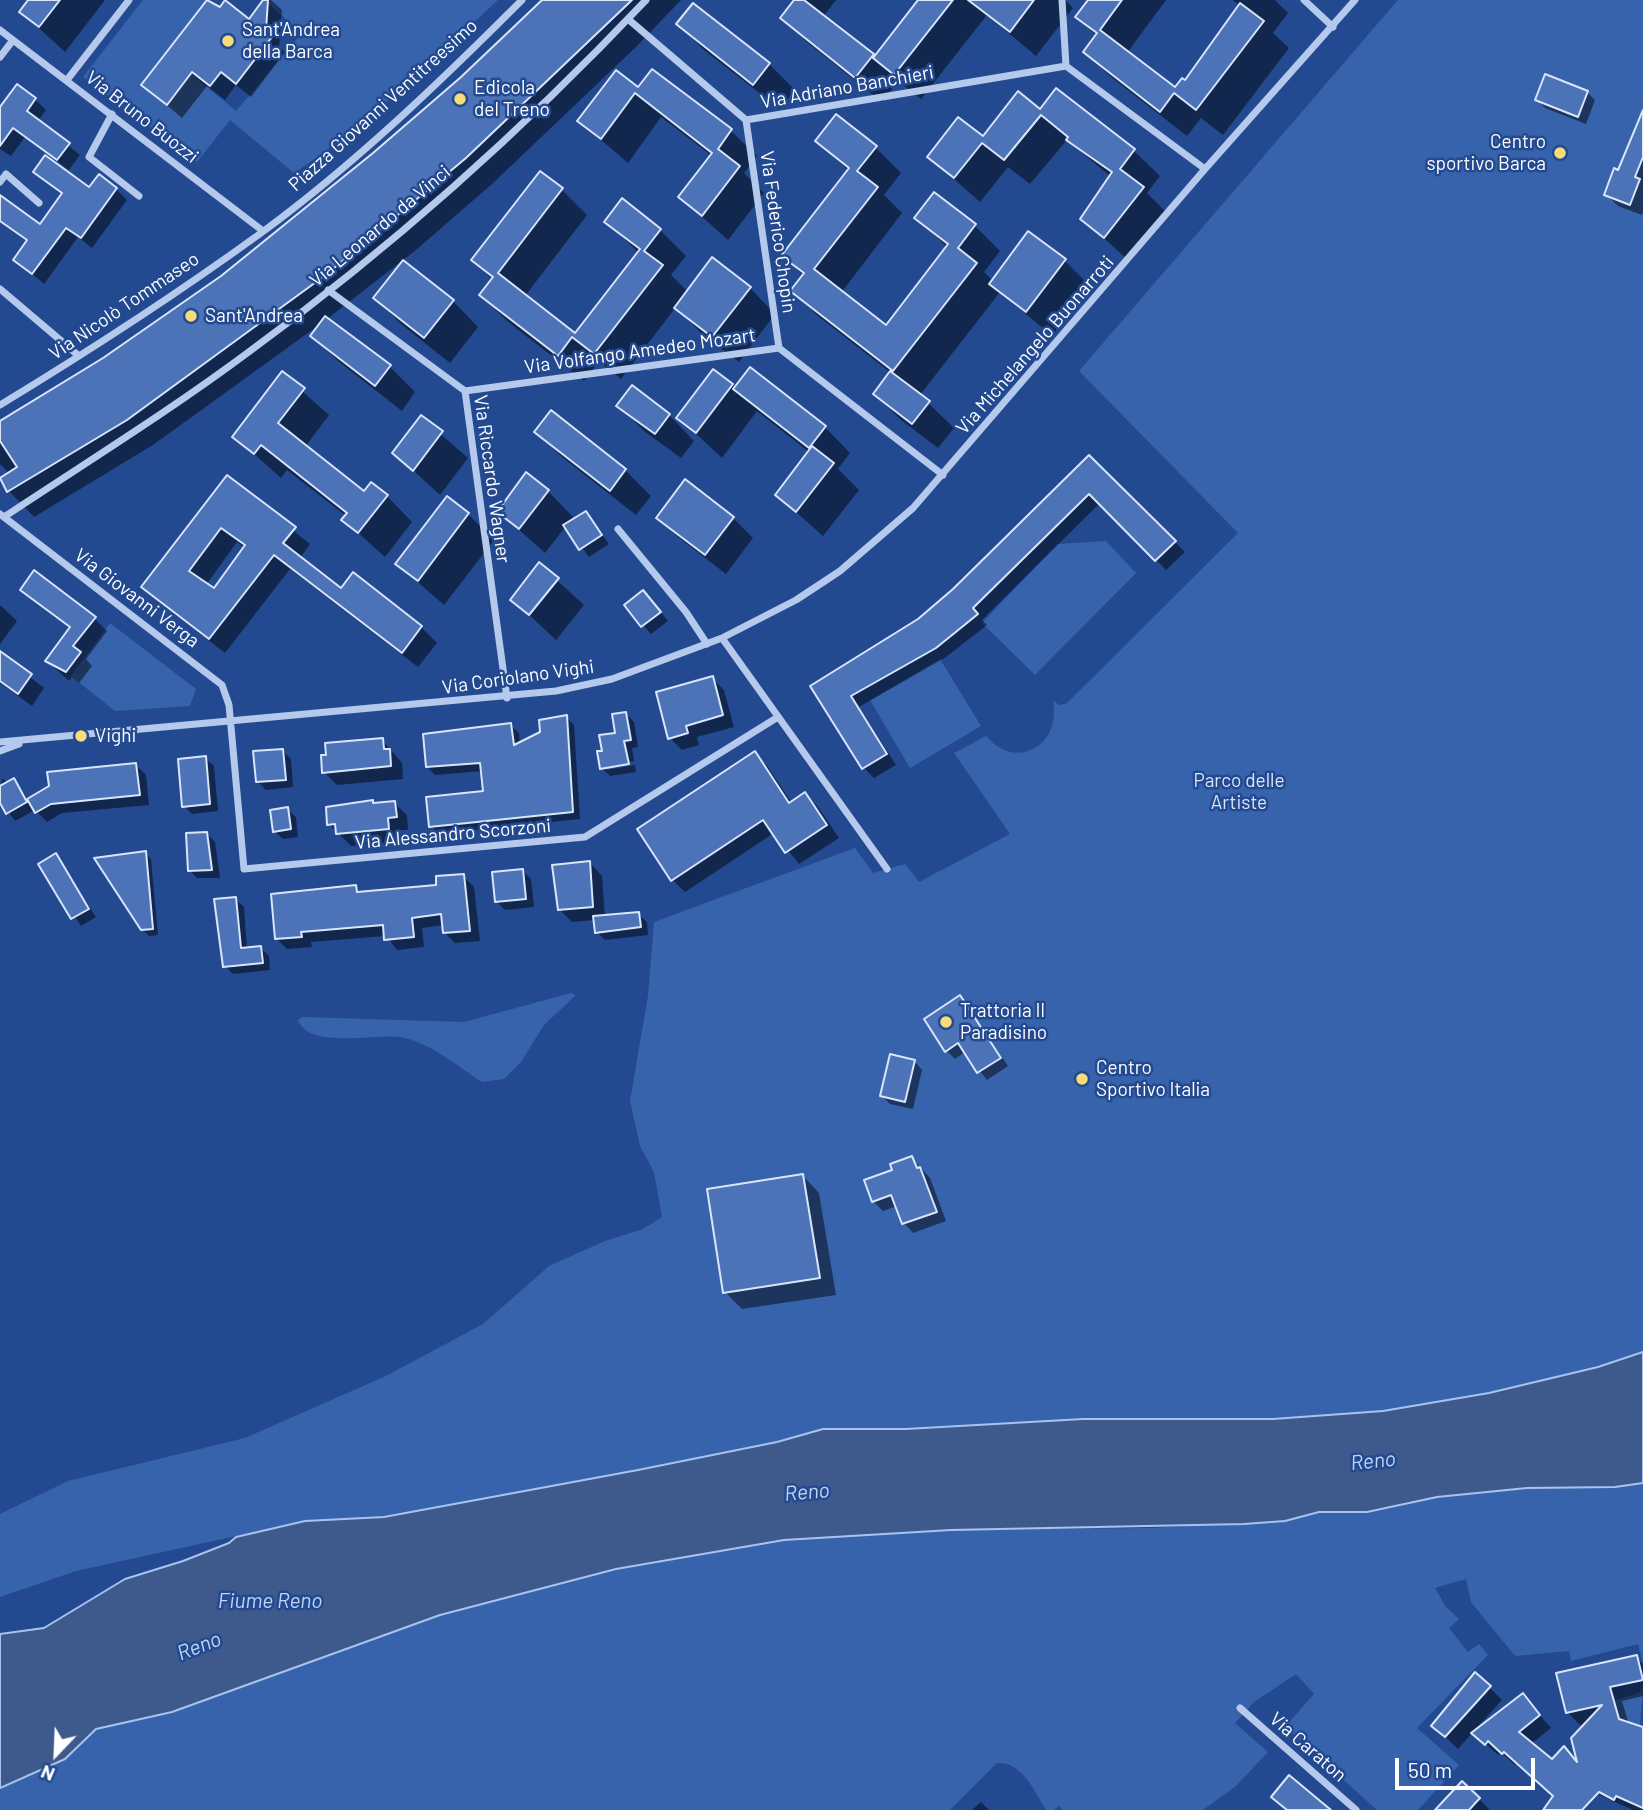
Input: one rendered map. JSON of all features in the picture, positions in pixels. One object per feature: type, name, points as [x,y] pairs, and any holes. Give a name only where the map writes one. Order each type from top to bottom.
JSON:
[{"type":"street","points":[[67,80],[129,0]]},
{"type":"street","name":"Piazza Giovanni Ventitreesimo","points":[[263,231],[367,145],[522,0]]},
{"type":"street","name":"Via Leonardo da Vinci","points":[[2,515],[165,412],[252,350],[328,290],[486,156],[646,0]]},
{"type":"street","points":[[1062,0],[1066,66],[1205,169]]},
{"type":"street","points":[[1304,0],[1333,26]]},
{"type":"street","name":"Via Michelangelo Buonarroti","points":[[722,638],[796,600],[840,571],[914,508],[1205,169],[1355,0]]},
{"type":"street","name":"Via Adriano Banchieri","points":[[628,19],[746,120],[1066,66]]},
{"type":"street","name":"Via Bruno Buozzi","points":[[0,30],[263,231]]},
{"type":"street","points":[[0,57],[13,40]]},
{"type":"street","points":[[112,114],[89,157],[139,196]]},
{"type":"street","name":"Via Federico Chopin","points":[[746,120],[779,348]]},
{"type":"street","points":[[0,182],[6,174],[39,203]]},
{"type":"street","name":"Via Nicolò Tommaseo","points":[[0,405],[79,356],[263,231]]},
{"type":"street","points":[[0,289],[79,356]]},
{"type":"street","name":"Via Riccardo Wagner","points":[[328,290],[466,391],[506,698]]},
{"type":"street","name":"Via Volfango Amedeo Mozart","points":[[466,391],[779,348],[943,475]]},
{"type":"street","name":"Via Giovanni Verga","points":[[2,515],[218,680],[226,691],[230,723]]},
{"type":"street","points":[[618,529],[686,612],[707,644]]},
{"type":"street","points":[[722,638],[887,869]]},
{"type":"street","name":"Via Coriolano Vighi","points":[[0,742],[506,698],[612,679],[722,638]]},
{"type":"street","name":"Via Alessandro Scorzoni","points":[[230,723],[244,869],[585,837],[778,717]]},
{"type":"street","name":"Via Coriolano Vighi","points":[[0,751],[28,741]]},
{"type":"street","name":"Via Caraton","points":[[1240,1709],[1356,1810]]},
{"type":"green space","points":[[143,0],[207,0],[142,86],[167,105],[191,74],[236,111],[302,33],[264,0],[498,0],[374,113],[294,173],[230,120],[197,162],[83,77]]},
{"type":"green space","name":"Parco delle Artiste","points":[[1398,0],[1643,0],[1643,1352],[1598,1367],[1489,1393],[1383,1411],[1273,1419],[1083,1419],[906,1429],[823,1429],[777,1442],[638,1470],[384,1517],[305,1521],[76,1571],[0,1597],[0,1514],[68,1481],[245,1438],[386,1376],[483,1324],[549,1266],[605,1241],[643,1229],[662,1217],[654,1172],[640,1146],[630,1101],[648,996],[654,922],[855,848],[873,873],[905,864],[919,882],[1010,834],[954,753],[986,736],[1010,752],[1034,749],[1050,730],[1054,716],[1053,700],[1059,705],[1066,704],[1238,533],[1079,371]]},
{"type":"green space","points":[[1106,541],[1136,573],[1035,675],[982,623],[1057,544]]},
{"type":"green space","points":[[110,623],[196,689],[190,706],[115,711],[71,676]]},
{"type":"green space","points":[[940,659],[981,726],[910,768],[870,700]]},
{"type":"green space","points":[[571,993],[576,995],[544,1025],[521,1062],[504,1079],[482,1082],[443,1055],[411,1040],[400,1037],[328,1037],[304,1029],[298,1020],[302,1017],[464,1022]]},
{"type":"green space","points":[[1643,1483],[1643,1664],[1638,1644],[1571,1661],[1569,1651],[1515,1656],[1471,1602],[1466,1579],[1435,1588],[1446,1607],[1459,1619],[1449,1628],[1468,1652],[1479,1644],[1488,1655],[1417,1728],[1459,1765],[1418,1810],[1377,1810],[1285,1727],[1314,1694],[1296,1674],[1254,1702],[1235,1723],[1268,1752],[1236,1786],[1203,1810],[1063,1810],[1059,1806],[1054,1810],[1046,1810],[1021,1772],[1006,1764],[997,1763],[950,1810],[0,1810],[0,1788],[65,1759],[96,1729],[172,1712],[440,1615],[616,1569],[784,1540],[951,1530],[1148,1528],[1284,1521],[1319,1512],[1367,1512],[1437,1497],[1527,1488],[1615,1487]]},
{"type":"green space","points":[[1643,1687],[1640,1726],[1619,1719],[1615,1700],[1639,1693]]},
{"type":"water","name":"Fiume Reno","points":[[1643,1352],[1643,1483],[1615,1487],[1527,1488],[1437,1497],[1367,1512],[1319,1512],[1285,1521],[1244,1524],[951,1530],[784,1540],[616,1569],[440,1615],[172,1712],[96,1729],[65,1759],[0,1788],[0,1634],[44,1628],[125,1579],[183,1561],[229,1543],[236,1537],[305,1521],[384,1517],[638,1470],[777,1442],[823,1429],[906,1429],[1083,1419],[1273,1419],[1383,1411],[1489,1393],[1598,1367]]},
{"type":"building","points":[[28,0],[60,0],[39,27],[19,12]]},
{"type":"building","points":[[207,0],[220,7],[225,0],[249,19],[263,0],[268,0],[266,31],[272,37],[236,84],[221,72],[210,86],[192,72],[167,105],[141,85]]},
{"type":"building","points":[[542,0],[632,0],[466,158],[327,274],[127,420],[7,492],[0,478],[17,467],[0,441],[0,421],[103,358],[221,276],[373,153],[461,77]]},
{"type":"building","points":[[794,0],[804,0],[874,54],[855,78],[780,18]]},
{"type":"building","points":[[918,0],[953,0],[894,75],[873,58]]},
{"type":"building","points":[[968,0],[1034,0],[1010,32]]},
{"type":"building","points":[[1088,0],[1122,0],[1100,30],[1175,87],[1182,78],[1185,80],[1240,3],[1264,21],[1196,110],[1174,93],[1160,112],[1083,52],[1097,33],[1075,17]]},
{"type":"building","points":[[693,3],[770,63],[753,85],[676,24]]},
{"type":"building","points":[[652,69],[732,129],[718,149],[740,166],[702,216],[678,197],[712,153],[635,93],[601,139],[577,121],[616,70],[638,87]]},
{"type":"building","points":[[1545,74],[1588,91],[1578,117],[1535,100]]},
{"type":"building","points":[[17,84],[36,98],[27,111],[70,143],[57,160],[13,128],[0,146],[0,107]]},
{"type":"building","points":[[1056,88],[1135,149],[1120,169],[1144,187],[1104,238],[1080,219],[1112,172],[1066,140],[1068,137],[1041,115],[1004,160],[982,143],[954,178],[927,157],[958,117],[983,136],[1018,91],[1040,109]]},
{"type":"building","points":[[1643,110],[1643,157],[1635,177],[1640,179],[1630,205],[1604,195],[1614,168],[1618,170]]},
{"type":"building","points":[[836,114],[877,146],[857,171],[878,187],[814,269],[886,325],[948,244],[914,218],[934,192],[976,224],[958,248],[977,263],[893,371],[790,291],[804,273],[781,256],[849,168],[815,141]]},
{"type":"building","points":[[45,155],[89,187],[99,174],[117,188],[81,238],[66,228],[32,274],[13,260],[27,240],[0,221],[0,195],[40,224],[62,193],[33,172]]},
{"type":"building","points":[[540,171],[563,188],[498,273],[575,333],[640,249],[604,222],[622,198],[661,229],[644,251],[663,265],[594,354],[572,337],[558,356],[479,295],[493,277],[471,260]]},
{"type":"building","points":[[1028,231],[1066,259],[1026,312],[989,284]]},
{"type":"building","points":[[712,257],[751,287],[712,337],[674,308]]},
{"type":"building","points":[[403,260],[454,300],[424,338],[373,298]]},
{"type":"building","points":[[325,316],[391,365],[375,386],[310,336]]},
{"type":"building","points":[[750,367],[826,426],[809,448],[733,389]]},
{"type":"building","points":[[713,369],[733,384],[696,433],[676,418]]},
{"type":"building","points":[[282,371],[305,388],[278,423],[364,491],[371,482],[388,495],[358,533],[341,520],[347,513],[261,445],[254,454],[232,437]]},
{"type":"building","points":[[890,371],[930,401],[912,424],[873,394]]},
{"type":"building","points":[[632,385],[670,414],[655,434],[616,406]]},
{"type":"building","points":[[551,410],[626,469],[610,491],[534,432]]},
{"type":"building","points":[[421,415],[443,431],[413,471],[392,453]]},
{"type":"building","points":[[812,446],[834,463],[796,512],[775,495]]},
{"type":"building","points":[[1089,455],[1176,541],[1155,561],[1089,494],[973,608],[978,614],[936,648],[851,696],[887,754],[862,769],[810,686],[918,619],[953,589]]},
{"type":"building","points":[[526,472],[549,490],[519,529],[497,512]]},
{"type":"building","points":[[227,475],[296,527],[283,543],[341,588],[353,572],[422,626],[402,653],[274,555],[209,639],[141,587]],"holes":[[[221,528],[245,545],[214,588],[189,571]]]},
{"type":"building","points":[[685,479],[734,517],[705,555],[656,518]]},
{"type":"building","points":[[447,496],[469,513],[418,581],[395,564]]},
{"type":"building","points":[[586,511],[602,535],[579,550],[563,525]]},
{"type":"building","points":[[539,562],[559,578],[529,615],[510,600]]},
{"type":"building","points":[[34,570],[96,617],[73,646],[81,652],[66,672],[45,661],[70,627],[20,590]]},
{"type":"building","points":[[643,590],[661,612],[641,627],[624,605]]},
{"type":"building","points":[[0,651],[32,674],[18,694],[0,681]]},
{"type":"building","points":[[713,676],[723,715],[686,726],[688,733],[668,739],[656,692]]},
{"type":"building","points":[[626,712],[631,740],[624,741],[629,764],[600,769],[597,751],[602,751],[599,735],[615,733],[612,714]]},
{"type":"building","points":[[567,715],[573,812],[429,827],[426,797],[483,791],[480,763],[426,767],[423,734],[511,723],[514,745],[540,732],[539,720]]},
{"type":"building","points":[[383,738],[384,749],[390,749],[391,766],[322,773],[321,755],[326,755],[325,743]]},
{"type":"building","points":[[283,749],[286,780],[256,782],[253,751]]},
{"type":"building","points":[[755,751],[789,803],[805,792],[827,825],[785,853],[763,820],[671,881],[637,829]]},
{"type":"building","points":[[206,756],[210,804],[182,807],[178,759]]},
{"type":"building","points":[[136,763],[140,795],[51,804],[35,813],[27,799],[49,786],[47,772]]},
{"type":"building","points":[[14,778],[27,802],[6,814],[0,803],[0,786]]},
{"type":"building","points":[[373,800],[373,803],[395,801],[397,817],[388,818],[389,829],[336,834],[335,824],[327,825],[326,807]]},
{"type":"building","points":[[288,807],[291,829],[273,832],[270,810]]},
{"type":"building","points":[[207,832],[212,870],[188,871],[186,833]]},
{"type":"building","points":[[146,851],[153,929],[141,930],[94,858]]},
{"type":"building","points":[[56,853],[89,909],[71,919],[38,864]]},
{"type":"building","points":[[590,861],[593,907],[558,910],[552,865]]},
{"type":"building","points":[[523,869],[526,899],[495,902],[492,872]]},
{"type":"building","points":[[464,874],[470,931],[443,933],[441,914],[412,918],[414,937],[384,940],[383,925],[301,932],[302,937],[275,939],[271,894],[356,885],[357,892],[436,885],[436,876]]},
{"type":"building","points":[[236,897],[241,948],[261,946],[263,963],[223,967],[214,899]]},
{"type":"building","points":[[639,912],[641,927],[595,933],[593,916]]},
{"type":"building","points":[[960,995],[1001,1058],[977,1073],[958,1043],[945,1052],[924,1019]]},
{"type":"building","points":[[890,1054],[915,1060],[905,1102],[880,1096]]},
{"type":"building","points":[[912,1156],[917,1168],[920,1167],[937,1212],[902,1224],[891,1195],[872,1202],[864,1180],[892,1170],[890,1164]]},
{"type":"building","points":[[803,1174],[820,1278],[723,1293],[707,1189]]},
{"type":"building","points":[[1637,1655],[1643,1680],[1610,1687],[1619,1719],[1643,1727],[1643,1808],[1616,1796],[1614,1800],[1599,1792],[1582,1810],[1543,1810],[1553,1796],[1504,1752],[1502,1754],[1488,1741],[1485,1745],[1471,1733],[1523,1693],[1540,1715],[1519,1732],[1552,1759],[1564,1746],[1577,1762],[1571,1738],[1602,1705],[1566,1713],[1556,1673]]},
{"type":"building","points":[[1475,1672],[1491,1686],[1445,1737],[1431,1726]]},
{"type":"building","points":[[1289,1775],[1331,1810],[1287,1810],[1271,1797]]},
{"type":"building","points":[[1462,1781],[1480,1798],[1469,1810],[1435,1810]]},
{"type":"place","name":"Sant'Andrea della Barca","points":[[228,41]]},
{"type":"place","name":"Edicola del Treno","points":[[460,99]]},
{"type":"place","name":"Centro sportivo Barca","points":[[1560,153]]},
{"type":"place","name":"Sant'Andrea","points":[[191,316]]},
{"type":"place","name":"Vighi","points":[[81,736]]},
{"type":"place","name":"Trattoria Il Paradisino","points":[[946,1022]]},
{"type":"place","name":"Centro Sportivo Italia","points":[[1082,1079]]},
{"type":"water label","name":"Reno","points":[[1373,1461]]},
{"type":"water label","name":"Reno","points":[[807,1492]]},
{"type":"water label","name":"Reno","points":[[199,1646]]}]
